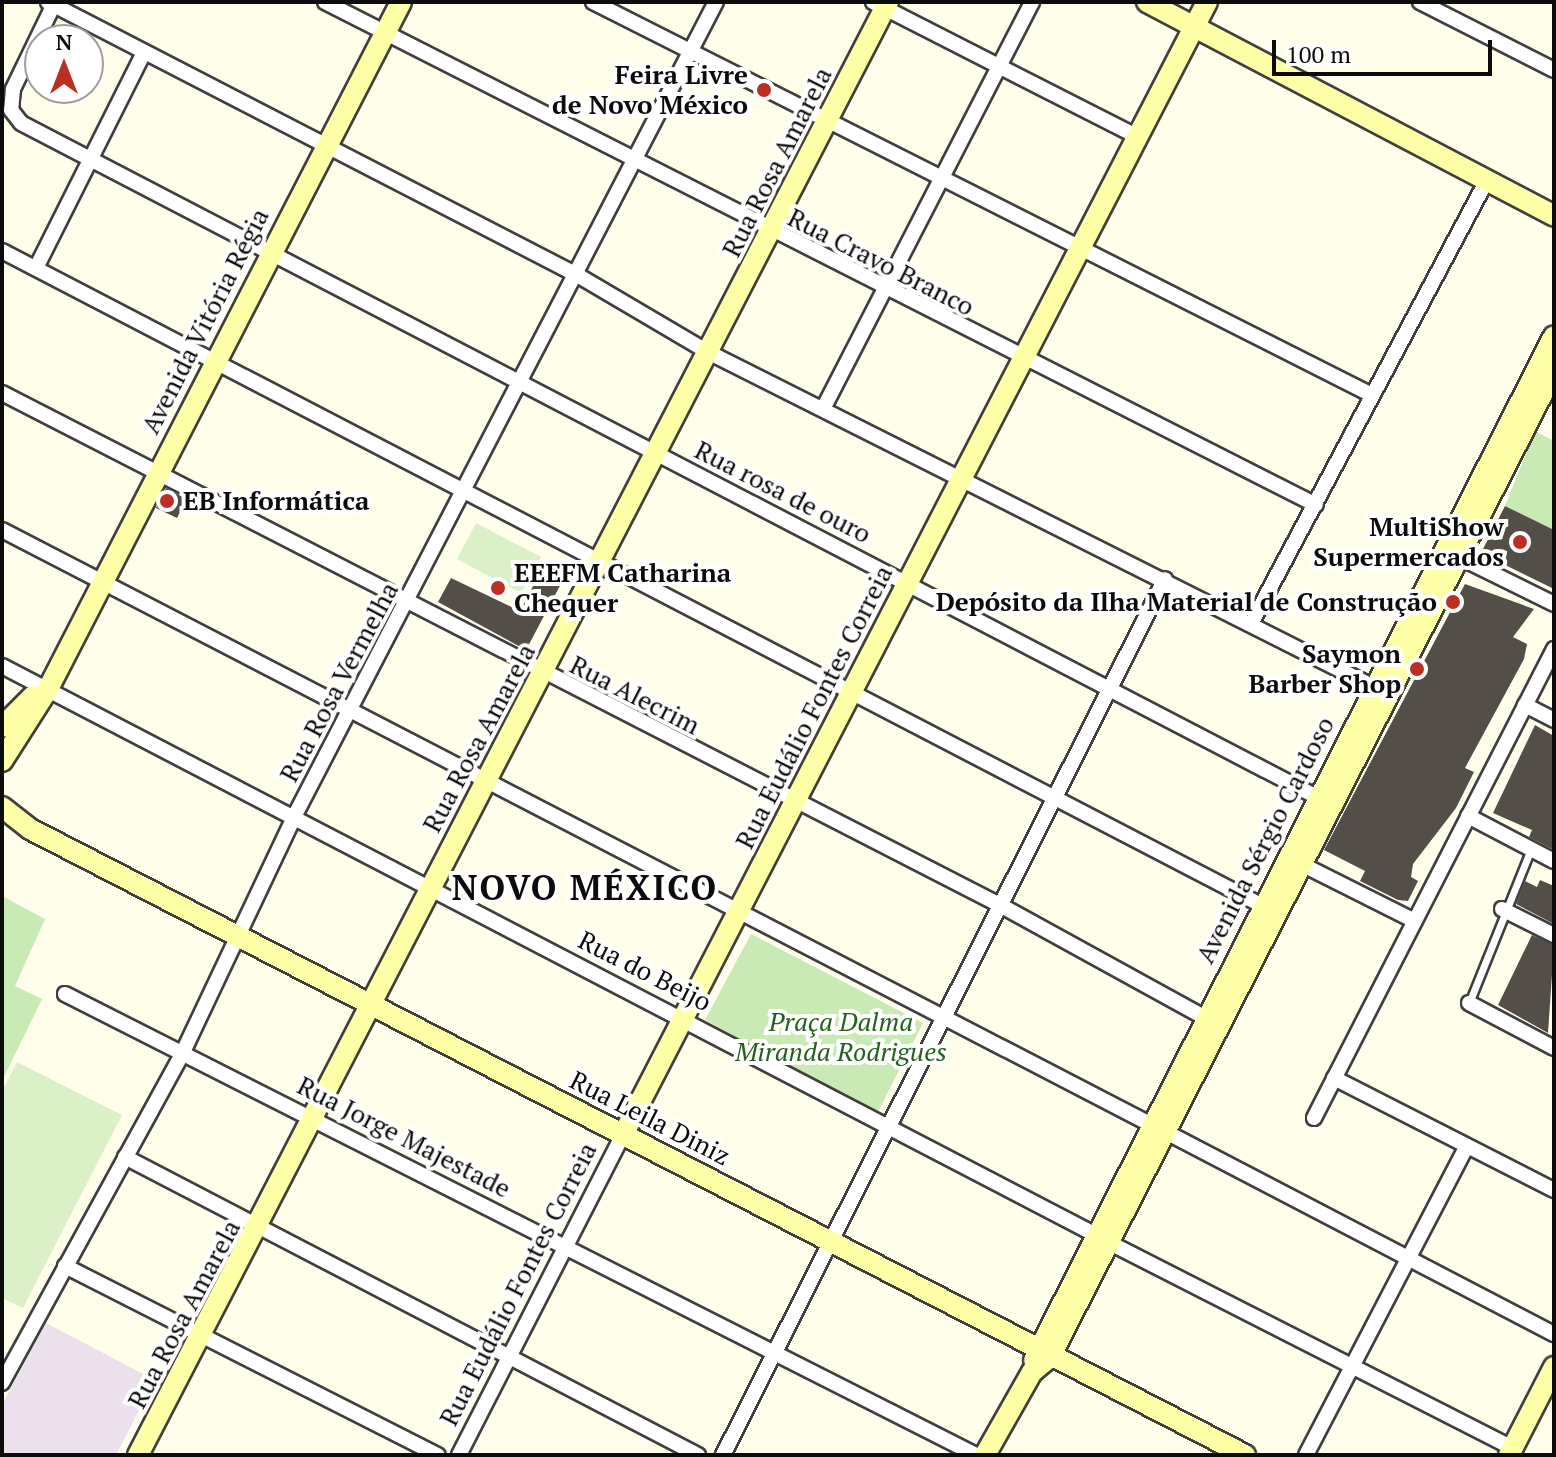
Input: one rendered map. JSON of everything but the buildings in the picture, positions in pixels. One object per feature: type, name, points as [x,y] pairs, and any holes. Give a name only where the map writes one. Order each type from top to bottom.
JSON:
[{"type":"street","name":"Rua Cravo Branco","points":[[325,2],[883,290],[1316,505]]},
{"type":"street","name":"Avenida Vitória Régia","points":[[2,761],[57,665],[212,359],[401,2]]},
{"type":"street","points":[[593,2],[1372,395]]},
{"type":"street","name":"Rua Rosa Vermelha","points":[[2,1383],[184,1050],[241,937],[294,817],[579,276],[634,160],[716,2]]},
{"type":"street","points":[[823,409],[1032,2]]},
{"type":"street","points":[[1147,2],[1554,216]]},
{"type":"street","name":"Rua Eudálio Fontes Correia","points":[[459,1455],[1207,2]]},
{"type":"street","points":[[1420,2],[1554,70]]},
{"type":"street","points":[[52,3],[143,54],[579,276],[708,352],[1381,690]]},
{"type":"street","name":"Rua rosa de ouro","points":[[52,3],[13,89],[11,110],[21,123],[656,454],[1113,685],[1324,800]]},
{"type":"street","points":[[882,4],[1138,137]]},
{"type":"street","name":"Rua Rosa Amarela","points":[[138,1455],[260,1228],[371,1001],[543,675],[827,122],[882,4]]},
{"type":"street","points":[[36,268],[143,54]]},
{"type":"street","points":[[1251,624],[1487,180]]},
{"type":"street","points":[[2,251],[599,564],[1057,795],[1268,909]]},
{"type":"street","name":"Avenida Sérgio Cardoso","points":[[985,1455],[1043,1353],[1530,401],[1554,336]]},
{"type":"street","name":"Avenida Sérgio Cardoso","points":[[1530,401],[1554,371]]},
{"type":"street","name":"Rua Alecrim","points":[[2,393],[157,470],[792,803],[1000,905],[1211,1021]]},
{"type":"street","points":[[2,530],[487,778],[739,911],[945,1012],[1157,1127],[1409,1255],[1554,1334]]},
{"type":"street","points":[[1451,553],[1554,604]]},
{"type":"street","points":[[723,1455],[1165,579]]},
{"type":"street","points":[[1314,1118],[1554,649]]},
{"type":"street","name":"Rua do Beijo","points":[[2,666],[888,1124],[1511,1451]]},
{"type":"street","name":"Avenida Vitória Régia","points":[[2,727],[44,687]]},
{"type":"street","points":[[1525,705],[1554,720]]},
{"type":"street","name":"Rua Leila Diniz","points":[[2,807],[30,829],[371,1001],[828,1242],[1245,1455]]},
{"type":"street","points":[[1468,816],[1554,861]]},
{"type":"street","name":"Rua Leila Diniz","points":[[2,822],[30,829]]},
{"type":"street","points":[[1293,860],[1415,921]]},
{"type":"street","points":[[1502,909],[1554,935]]},
{"type":"street","name":"Rua Jorge Majestade","points":[[65,994],[184,1050],[976,1455]]},
{"type":"street","points":[[1469,1003],[1554,1048]]},
{"type":"street","points":[[1334,1078],[1554,1190]]},
{"type":"street","points":[[1306,1455],[1354,1369],[1409,1255],[1467,1146]]},
{"type":"street","points":[[125,1157],[698,1455]]},
{"type":"street","points":[[65,1266],[438,1455]]},
{"type":"street","points":[[1511,1451],[1554,1367]]},
{"type":"lane","points":[[1469,1003],[1502,909],[1531,849]]},
{"type":"shaded area","points":[[46,1323],[155,1380],[116,1455],[2,1455],[2,1405]]},
{"type":"green space","points":[[1535,431],[1554,441],[1554,530],[1505,506]]},
{"type":"green space","points":[[476,523],[541,557],[521,593],[457,559]]},
{"type":"green space","points":[[2,896],[45,919],[15,986],[42,999],[2,1081]]},
{"type":"green space","name":"Praça Dalma Miranda Rodrigues","points":[[751,934],[923,1023],[877,1114],[705,1020]]},
{"type":"green space","points":[[17,1062],[122,1115],[23,1308],[2,1298],[2,1091]]},
{"type":"place","name":"Feira Livre de Novo México","points":[[764,90]]},
{"type":"place","name":"EB Informática","points":[[167,501]]},
{"type":"place","name":"MultiShow Supermercados","points":[[1520,542]]},
{"type":"place","name":"EEEFM Catharina Chequer","points":[[498,588]]},
{"type":"place","name":"Depósito da Ilha Material de Construção","points":[[1453,602]]},
{"type":"place","name":"Saymon Barber Shop","points":[[1417,669]]},
{"type":"district","name":"NOVO MÉXICO","points":[[585,888]]}]
